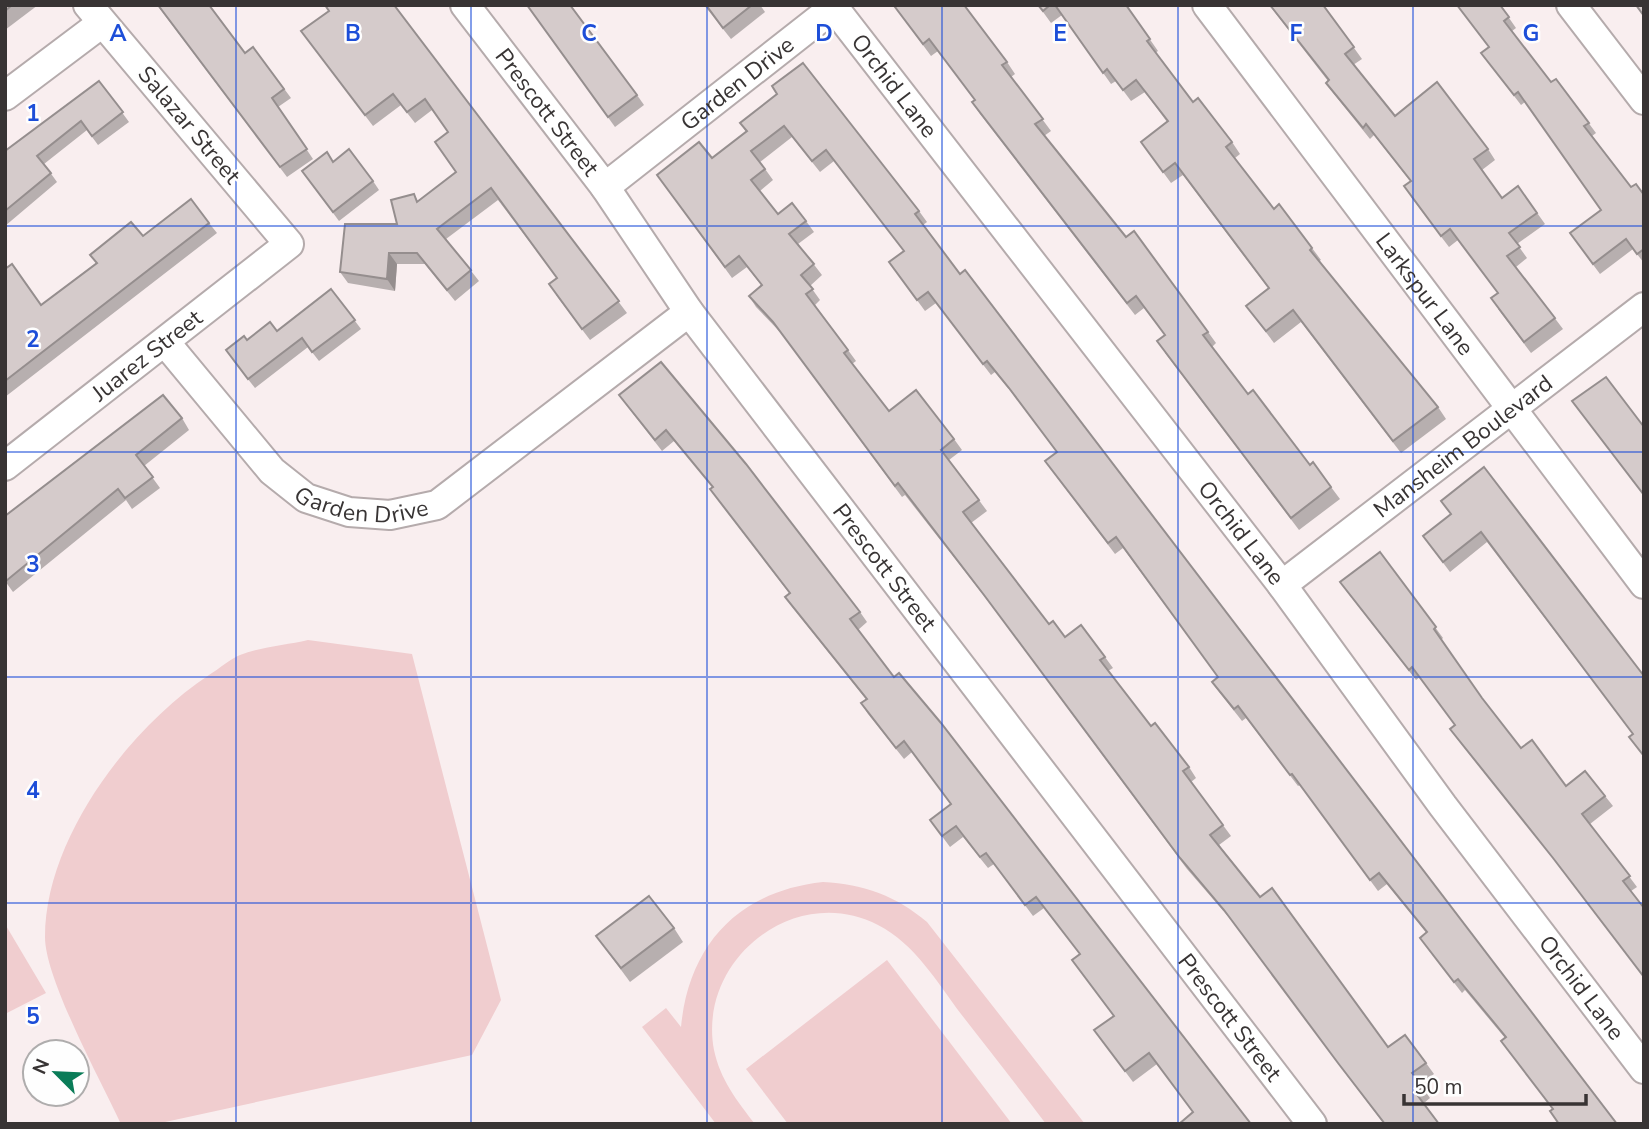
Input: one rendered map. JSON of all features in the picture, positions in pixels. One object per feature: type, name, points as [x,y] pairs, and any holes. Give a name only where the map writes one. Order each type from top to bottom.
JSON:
[{"type":"street","name":"Prescott Street","points":[[465,5],[605,187],[689,312],[1312,1124]]},
{"type":"street","name":"Larkspur Lane","points":[[1207,5],[1644,584]]},
{"type":"street","points":[[1571,5],[1644,100]]},
{"type":"street","name":"Garden Drive","points":[[605,187],[834,6]]},
{"type":"street","name":"Orchid Lane","points":[[834,6],[1282,585],[1443,806],[1644,1069]]},
{"type":"street","points":[[5,96],[95,14]]},
{"type":"street","name":"Salazar Street","points":[[95,14],[289,244]]},
{"type":"street","name":"Juarez Street","points":[[5,466],[289,244]]},
{"type":"street","name":"Mansheim Boulevard","points":[[1282,585],[1644,307]]},
{"type":"street","name":"Garden Drive","points":[[165,342],[272,471],[306,498],[349,512],[390,515],[437,505],[689,312]]},
{"type":"shaded area","points":[[308,640],[412,654],[501,1000],[472,1055],[156,1124],[121,1124],[91,1063],[91,1038],[80,1038],[47,955],[45,937],[49,899],[60,862],[76,824],[97,788],[150,724],[179,697],[228,662],[240,655]]},
{"type":"shaded area","points":[[823,882],[852,885],[879,893],[903,905],[927,922],[1085,1124],[1046,1124],[924,965],[903,942],[878,925],[846,914],[815,914],[785,922],[758,938],[737,960],[721,986],[713,1017],[714,1050],[725,1080],[755,1124],[716,1124],[642,1027],[666,1008],[681,1027],[686,997],[695,970],[724,926],[767,897],[793,887]]},
{"type":"shaded area","points":[[5,924],[46,993],[5,1014]]},
{"type":"shaded area","points":[[887,960],[1012,1124],[788,1124],[746,1069]]},
{"type":"building","points":[[158,5],[209,5],[245,53],[253,47],[284,89],[272,98],[307,149],[280,167]]},
{"type":"building","points":[[325,5],[394,5],[619,301],[582,329],[549,284],[557,278],[491,188],[437,229],[471,270],[447,290],[417,253],[389,253],[387,279],[340,272],[345,224],[397,224],[391,200],[414,194],[417,202],[456,172],[435,142],[448,132],[425,99],[407,112],[393,94],[365,115],[301,31],[329,11]]},
{"type":"building","points":[[527,5],[570,5],[637,95],[608,117]]},
{"type":"building","points":[[706,5],[752,5],[723,28]]},
{"type":"building","points":[[964,5],[1007,62],[1002,65],[1043,119],[1035,124],[1126,237],[1134,231],[1208,332],[1203,335],[1248,394],[1253,390],[1310,465],[1313,462],[1331,487],[1291,518],[1157,341],[1165,335],[1136,296],[1127,303],[972,102],[975,100],[929,39],[923,44],[895,7]]},
{"type":"building","points":[[1038,5],[1050,5],[1043,11]]},
{"type":"building","points":[[1055,5],[1126,5],[1150,39],[1147,41],[1193,102],[1198,98],[1232,142],[1226,147],[1274,209],[1279,204],[1312,248],[1310,250],[1438,407],[1393,441],[1293,310],[1266,331],[1246,306],[1269,288],[1175,163],[1163,172],[1141,142],[1168,121],[1136,80],[1123,90],[1107,69],[1103,73]]},
{"type":"building","points":[[1270,5],[1323,5],[1354,47],[1345,54],[1395,116],[1437,82],[1488,149],[1474,159],[1502,198],[1518,186],[1537,213],[1509,233],[1520,247],[1507,256],[1555,318],[1524,342],[1491,298],[1498,293],[1450,229],[1441,236],[1404,186],[1411,181],[1366,124],[1363,128],[1326,83],[1329,80]]},
{"type":"building","points":[[1457,5],[1500,5],[1509,17],[1504,21],[1551,82],[1556,79],[1589,123],[1584,126],[1631,187],[1636,184],[1644,195],[1644,249],[1637,254],[1626,239],[1593,264],[1570,233],[1601,210],[1518,92],[1514,95],[1481,53],[1489,47]]},
{"type":"building","points":[[1636,5],[1644,5],[1644,16]]},
{"type":"building","points":[[803,63],[919,211],[915,214],[960,274],[965,270],[1617,1124],[1559,1124],[1550,1111],[1553,1109],[1501,1041],[1506,1037],[1458,979],[1454,982],[1420,938],[1427,932],[1379,873],[1370,880],[1238,706],[1234,709],[1212,682],[1218,677],[1116,537],[1108,543],[1045,461],[1057,452],[1009,388],[987,361],[983,364],[928,292],[917,300],[889,262],[904,251],[826,150],[812,161],[784,126],[751,151],[765,169],[751,180],[778,214],[792,203],[806,221],[789,234],[814,264],[801,275],[813,289],[806,294],[848,350],[844,353],[889,411],[916,390],[954,439],[941,450],[979,500],[963,512],[1049,624],[1053,621],[1065,637],[1081,625],[1105,657],[1100,660],[1151,726],[1155,723],[1189,767],[1183,771],[1223,825],[1210,835],[1260,897],[1272,888],[1388,1047],[1405,1035],[1426,1063],[1412,1073],[1423,1087],[1415,1092],[1439,1124],[1385,1124],[1224,910],[1180,858],[898,483],[895,486],[773,322],[749,296],[762,285],[739,256],[725,267],[657,175],[699,142],[712,158],[747,131],[740,123],[777,94],[772,86]]},
{"type":"building","points":[[99,81],[123,112],[92,136],[81,121],[37,156],[51,173],[5,211],[5,151]]},
{"type":"building","points":[[349,149],[373,181],[333,212],[302,171],[327,152],[333,162]]},
{"type":"building","points":[[191,199],[209,223],[5,381],[5,269],[12,264],[41,305],[97,263],[90,255],[131,222],[143,236]]},
{"type":"building","points":[[331,289],[355,320],[312,352],[302,338],[248,379],[226,350],[244,336],[247,340],[270,322],[277,331]]},
{"type":"building","points":[[661,362],[746,464],[860,612],[850,619],[894,677],[899,673],[941,723],[1251,1124],[1179,1124],[1193,1112],[1149,1053],[1125,1071],[1094,1030],[1114,1016],[1072,960],[1080,954],[1036,897],[1025,905],[986,853],[980,857],[956,826],[942,836],[930,820],[951,804],[904,741],[896,748],[861,703],[867,699],[785,597],[790,593],[710,489],[713,487],[666,430],[655,440],[619,395]]},
{"type":"building","points":[[1606,377],[1644,427],[1644,495],[1572,401]]},
{"type":"building","points":[[163,395],[182,418],[136,455],[153,477],[125,498],[118,489],[6,581],[5,516]]},
{"type":"building","points":[[1484,467],[1644,676],[1644,756],[1629,737],[1633,734],[1481,532],[1443,562],[1423,536],[1451,514],[1441,501]]},
{"type":"building","points":[[1380,552],[1436,627],[1434,629],[1482,698],[1521,748],[1532,740],[1566,786],[1585,771],[1605,796],[1582,814],[1630,876],[1623,881],[1644,908],[1644,977],[1450,729],[1455,725],[1412,667],[1409,670],[1340,582]]},
{"type":"building","points":[[649,896],[674,928],[621,968],[596,936]]}]
